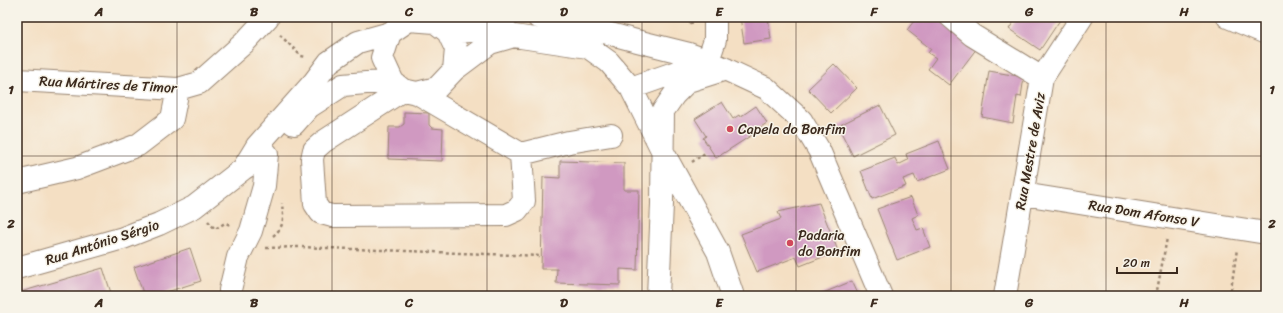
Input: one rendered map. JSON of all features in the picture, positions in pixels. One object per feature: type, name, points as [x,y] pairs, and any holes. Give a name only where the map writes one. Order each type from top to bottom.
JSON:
[{"type":"street","points":[[507,17],[471,31],[444,24],[409,20],[390,33],[382,58],[404,88],[521,154],[569,142],[611,136]]},
{"type":"street","points":[[538,17],[689,54],[717,65],[766,88],[801,120],[819,150],[881,296]]},
{"type":"street","points":[[715,17],[717,65]]},
{"type":"street","points":[[951,17],[972,35],[1042,78]]},
{"type":"street","name":"Rua Mestre de Aviz","points":[[1005,296],[1042,78],[1082,17]]},
{"type":"street","points":[[1228,17],[1266,33]]},
{"type":"street","name":"Rua Mártires de Timor","points":[[17,80],[178,89],[199,83],[244,43],[266,19]]},
{"type":"street","points":[[444,24],[456,49],[454,70]]},
{"type":"street","name":"Rua António Sérgio","points":[[243,169],[257,146],[314,82],[329,62],[358,42],[390,33]]},
{"type":"street","points":[[521,154],[524,201],[517,210],[506,215],[332,216],[321,213],[315,204],[312,159],[314,150],[323,142],[404,88],[437,88],[454,70],[490,43],[514,36],[588,47],[609,62],[631,88],[663,152],[718,252],[734,296]]},
{"type":"street","points":[[631,88],[717,65]]},
{"type":"street","points":[[658,296],[662,204],[663,111],[674,95],[688,81],[717,65]]},
{"type":"street","name":"Rua António Sérgio","points":[[17,268],[123,238],[159,224],[194,207],[243,169],[267,154],[309,107],[343,85],[366,82],[404,88]]},
{"type":"street","points":[[17,182],[77,168],[138,145],[172,119],[178,89]]},
{"type":"street","points":[[231,296],[230,290],[238,257],[251,231],[264,186],[267,154]]},
{"type":"street","name":"Rua Dom Afonso V","points":[[1023,194],[1266,233]]},
{"type":"path","points":[[266,19],[302,56],[329,62]]},
{"type":"path","points":[[194,207],[215,229],[225,223],[251,231]]},
{"type":"path","points":[[1156,296],[1171,218]]},
{"type":"path","points":[[282,225],[283,219]]},
{"type":"path","points":[[1230,296],[1240,229]]},
{"type":"path","points":[[264,248],[299,247],[541,256]]},
{"type":"building","points":[[740,17],[768,17],[771,39],[744,43]]},
{"type":"building","points":[[917,17],[936,17],[977,48],[949,85],[928,69],[936,58],[928,53],[931,49],[907,30]]},
{"type":"building","points":[[1017,17],[1062,17],[1040,50],[1009,29]]},
{"type":"building","points":[[834,64],[857,88],[831,113],[808,89]]},
{"type":"building","points":[[989,71],[1024,77],[1021,97],[1017,96],[1013,123],[982,117]]},
{"type":"building","name":"Capela do Bonfim","points":[[722,102],[733,119],[739,115],[740,117],[756,106],[767,123],[750,134],[752,135],[716,158],[703,138],[706,136],[695,119]]},
{"type":"building","points":[[880,105],[895,135],[853,156],[838,126]]},
{"type":"building","points":[[404,112],[429,113],[429,125],[432,128],[443,129],[442,161],[388,159],[389,127],[400,127],[404,124]]},
{"type":"building","points":[[939,141],[950,169],[917,182],[914,175],[903,179],[906,186],[872,199],[861,171],[895,158],[898,165],[908,160],[906,154]]},
{"type":"building","points":[[560,161],[624,163],[624,190],[639,190],[637,270],[620,269],[620,285],[556,283],[557,269],[541,269],[543,177],[560,178]]},
{"type":"building","points":[[911,197],[918,215],[912,218],[917,230],[923,228],[930,247],[897,260],[877,209]]},
{"type":"building","name":"Padaria do Bonfim","points":[[819,203],[838,251],[800,266],[796,257],[757,272],[741,234],[781,219],[778,212]]},
{"type":"building","points":[[190,248],[201,281],[154,296],[144,296],[134,267]]},
{"type":"building","points":[[103,268],[112,296],[17,296],[17,293]]},
{"type":"building","points":[[852,281],[859,296],[822,296],[821,294]]},
{"type":"place","name":"Capela do Bonfim","points":[[730,129]]},
{"type":"place","name":"Padaria do Bonfim","points":[[790,243]]}]
